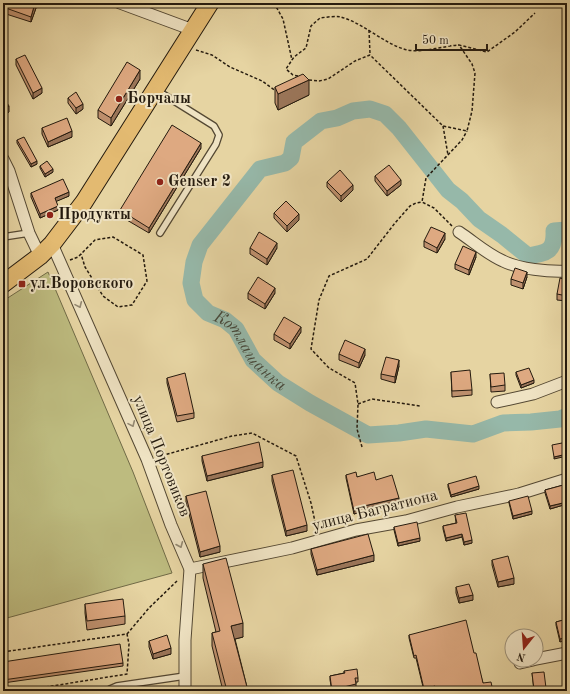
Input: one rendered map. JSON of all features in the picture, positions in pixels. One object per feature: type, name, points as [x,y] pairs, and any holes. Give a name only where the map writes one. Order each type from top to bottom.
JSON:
[{"type":"main road","points":[[3,284],[46,250],[84,202],[210,3]]},
{"type":"street","points":[[120,3],[193,30]]},
{"type":"street","name":"улица Портовиков","points":[[3,159],[9,171],[29,233],[61,264],[147,459],[171,525],[190,570],[185,640],[185,691]]},
{"type":"street","points":[[459,232],[504,262],[535,270],[567,272]]},
{"type":"street","points":[[497,402],[533,394],[567,381]]},
{"type":"street","name":"улица Багратиона","points":[[190,570],[292,548],[356,530],[406,521],[519,494],[567,479]]},
{"type":"street","points":[[544,658],[567,653]]},
{"type":"lane","points":[[156,90],[214,126],[219,136],[216,144],[160,233]]},
{"type":"lane","points":[[3,237],[29,233]]},
{"type":"lane","points":[[109,691],[117,686],[185,676]]},
{"type":"path","points":[[274,3],[283,18],[292,60]]},
{"type":"path","points":[[298,76],[293,75],[286,69],[292,60],[306,48],[311,26],[320,18],[340,17],[362,26],[383,39],[407,50],[421,51],[459,45],[487,52],[515,32],[535,13]]},
{"type":"path","points":[[369,30],[370,55],[443,126],[467,131]]},
{"type":"path","points":[[422,202],[426,178],[462,140],[467,131],[472,111],[475,73],[472,64],[459,45]]},
{"type":"path","points":[[183,46],[212,55],[230,67],[262,81],[281,94]]},
{"type":"path","points":[[304,78],[319,81],[328,79],[355,61],[370,55]]},
{"type":"path","points":[[304,82],[310,80]]},
{"type":"path","points":[[443,126],[448,155]]},
{"type":"path","points":[[362,447],[357,429],[358,404],[356,383],[329,368],[311,349],[319,300],[329,276],[367,259],[395,223],[410,206],[416,203],[422,202],[434,208],[459,232]]},
{"type":"path","points":[[61,264],[78,257],[81,254],[95,240],[114,237],[143,255],[147,281],[132,305],[118,307],[103,296],[85,267],[81,254]]},
{"type":"path","points":[[358,404],[372,399],[420,406]]},
{"type":"path","points":[[147,459],[232,436],[252,433],[296,456],[311,503],[319,541]]},
{"type":"path","points":[[3,652],[127,634],[149,608],[190,570]]},
{"type":"path","points":[[21,691],[127,674],[129,644],[127,634]]},
{"type":"shaded area","points":[[48,272],[133,472],[172,573],[7,618],[3,622],[3,301]]},
{"type":"building","points":[[3,3],[35,3],[31,17],[3,7]]},
{"type":"building","points":[[25,55],[42,88],[33,93],[16,59]]},
{"type":"building","name":"Борчалы","points":[[127,62],[140,70],[111,118],[98,110]]},
{"type":"building","points":[[303,74],[309,80],[278,94],[275,87]]},
{"type":"building","points":[[76,92],[83,104],[76,108],[68,98]]},
{"type":"building","points":[[3,97],[9,106],[3,110]]},
{"type":"building","points":[[67,118],[72,131],[48,142],[42,128]]},
{"type":"building","name":"Genser 2","points":[[172,125],[201,143],[149,228],[120,210]]},
{"type":"building","points":[[24,137],[37,161],[31,164],[17,140]]},
{"type":"building","points":[[47,161],[53,169],[45,174],[40,166]]},
{"type":"building","points":[[389,165],[401,180],[387,191],[375,176]]},
{"type":"building","points":[[340,170],[353,185],[341,196],[327,182]]},
{"type":"building","points":[[63,179],[69,192],[55,198],[58,206],[40,214],[31,193]]},
{"type":"building","points":[[286,201],[299,214],[287,226],[274,213]]},
{"type":"building","points":[[431,227],[445,233],[437,248],[424,241]]},
{"type":"building","points":[[259,232],[277,243],[267,259],[250,248]]},
{"type":"building","points":[[463,246],[476,252],[469,270],[455,264]]},
{"type":"building","points":[[515,268],[527,272],[523,283],[511,279]]},
{"type":"building","points":[[258,277],[275,288],[265,304],[248,293]]},
{"type":"building","points":[[560,278],[567,280],[567,296],[557,294]]},
{"type":"building","points":[[284,317],[301,327],[290,344],[274,334]]},
{"type":"building","points":[[345,340],[365,349],[359,363],[339,354]]},
{"type":"building","points":[[386,357],[399,360],[395,377],[381,374]]},
{"type":"building","points":[[529,368],[534,380],[521,385],[516,372]]},
{"type":"building","points":[[470,370],[472,390],[452,391],[451,372]]},
{"type":"building","points":[[185,373],[194,413],[177,416],[167,378]]},
{"type":"building","points":[[504,373],[505,385],[491,387],[490,374]]},
{"type":"building","points":[[259,442],[263,462],[207,476],[202,456]]},
{"type":"building","points":[[567,442],[567,454],[554,457],[552,445]]},
{"type":"building","points":[[293,470],[307,525],[286,531],[272,475]]},
{"type":"building","points":[[356,472],[357,477],[374,472],[376,480],[392,475],[399,498],[364,506],[364,508],[354,511],[346,475]]},
{"type":"building","points":[[476,476],[479,486],[451,495],[448,484]]},
{"type":"building","points":[[567,484],[567,502],[550,506],[545,490]]},
{"type":"building","points":[[206,491],[220,546],[200,552],[186,496]]},
{"type":"building","points":[[528,496],[532,511],[513,516],[509,501]]},
{"type":"building","points":[[466,513],[472,540],[464,542],[462,534],[446,538],[443,526],[457,523],[455,515]]},
{"type":"building","points":[[417,522],[420,538],[398,543],[394,527]]},
{"type":"building","points":[[368,534],[374,555],[317,570],[311,549]]},
{"type":"building","points":[[508,556],[514,578],[498,582],[492,560]]},
{"type":"building","points":[[226,558],[243,623],[231,626],[248,691],[227,691],[212,633],[220,631],[203,564]]},
{"type":"building","points":[[469,584],[473,595],[459,598],[456,587]]},
{"type":"building","points":[[123,599],[125,616],[87,621],[85,604]]},
{"type":"building","points":[[567,619],[567,637],[560,639],[556,622]]},
{"type":"building","points":[[466,620],[483,683],[491,682],[493,691],[436,691],[435,686],[424,689],[416,655],[414,656],[409,635]]},
{"type":"building","points":[[167,635],[171,648],[153,654],[149,641]]},
{"type":"building","points":[[120,644],[123,663],[3,680],[3,662]]},
{"type":"building","points":[[357,669],[358,678],[355,678],[356,684],[344,687],[344,689],[332,691],[330,676],[345,673],[344,671]]},
{"type":"building","points":[[544,672],[546,688],[534,690],[532,673]]},
{"type":"waterway","name":"Котлашанка","points":[[567,230],[554,231],[553,243],[548,250],[540,254],[528,256],[479,219],[462,201],[448,190],[399,128],[385,114],[370,109],[353,111],[337,118],[321,121],[294,142],[291,158],[285,163],[260,169],[200,245],[194,262],[191,283],[195,300],[208,313],[225,320],[236,329],[253,360],[278,383],[310,403],[368,435],[399,433],[426,429],[473,434],[503,423],[560,419],[567,416]]},
{"type":"place","name":"Борчалы","points":[[119,99]]},
{"type":"place","name":"Genser 2","points":[[160,182]]},
{"type":"place","name":"Продукты","points":[[50,215]]},
{"type":"place","name":"ул.Воровского","points":[[22,284]]}]
